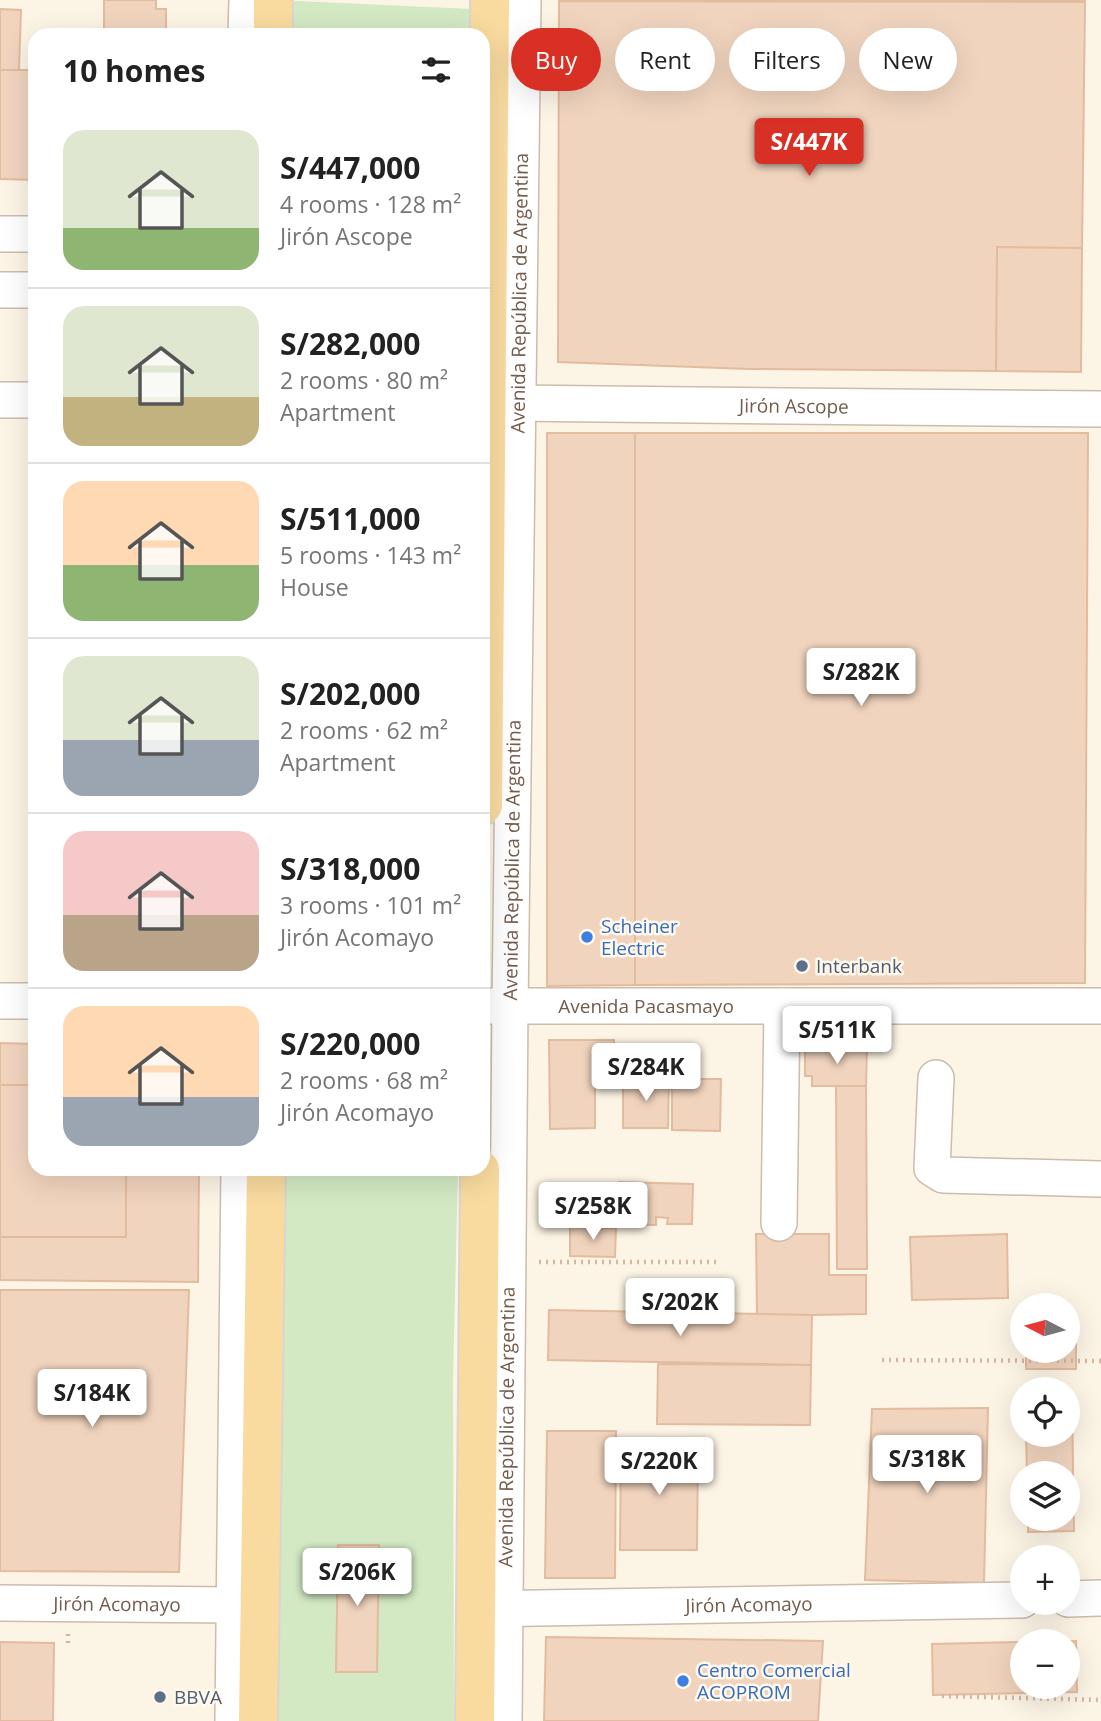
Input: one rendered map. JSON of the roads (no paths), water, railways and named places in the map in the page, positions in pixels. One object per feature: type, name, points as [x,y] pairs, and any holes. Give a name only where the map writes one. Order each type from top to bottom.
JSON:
[{"type":"main road","points":[[273,0],[273,28]]},
{"type":"main road","name":"Avenida República de Argentina","points":[[490,657],[502,403],[491,0]]},
{"type":"main road","points":[[258,1721],[266,1176]]},
{"type":"main road","name":"Avenida República de Argentina","points":[[475,1721],[490,1609],[480,1176]]},
{"type":"street","points":[[246,28],[247,0]]},
{"type":"street","name":"Avenida República de Argentina","points":[[504,1721],[490,1609],[508,1262],[497,1006],[502,403],[523,0]]},
{"type":"street","points":[[0,234],[28,233]]},
{"type":"street","points":[[0,290],[28,290]]},
{"type":"street","points":[[0,400],[28,400]]},
{"type":"street","name":"Jirón Ascope","points":[[502,403],[1101,409]]},
{"type":"street","points":[[0,1001],[28,1001]]},
{"type":"street","name":"Avenida Pacasmayo","points":[[497,1006],[1101,1006]]},
{"type":"street","points":[[779,1223],[782,1006]]},
{"type":"street","points":[[936,1078],[932,1167],[943,1175],[1101,1179]]},
{"type":"street","points":[[233,1721],[239,1176]]},
{"type":"street","points":[[1080,1599],[1101,1598]]},
{"type":"street","name":"Jirón Acomayo","points":[[490,1609],[1010,1600]]},
{"type":"street","name":"Jirón Acomayo","points":[[0,1603],[234,1605]]},
{"type":"place","name":"Scheiner Electric","points":[[587,937]]},
{"type":"place","name":"Interbank","points":[[802,966]]},
{"type":"place","name":"Centro Comercial ACOPROM","points":[[683,1681]]},
{"type":"place","name":"BBVA","points":[[160,1697]]}]
